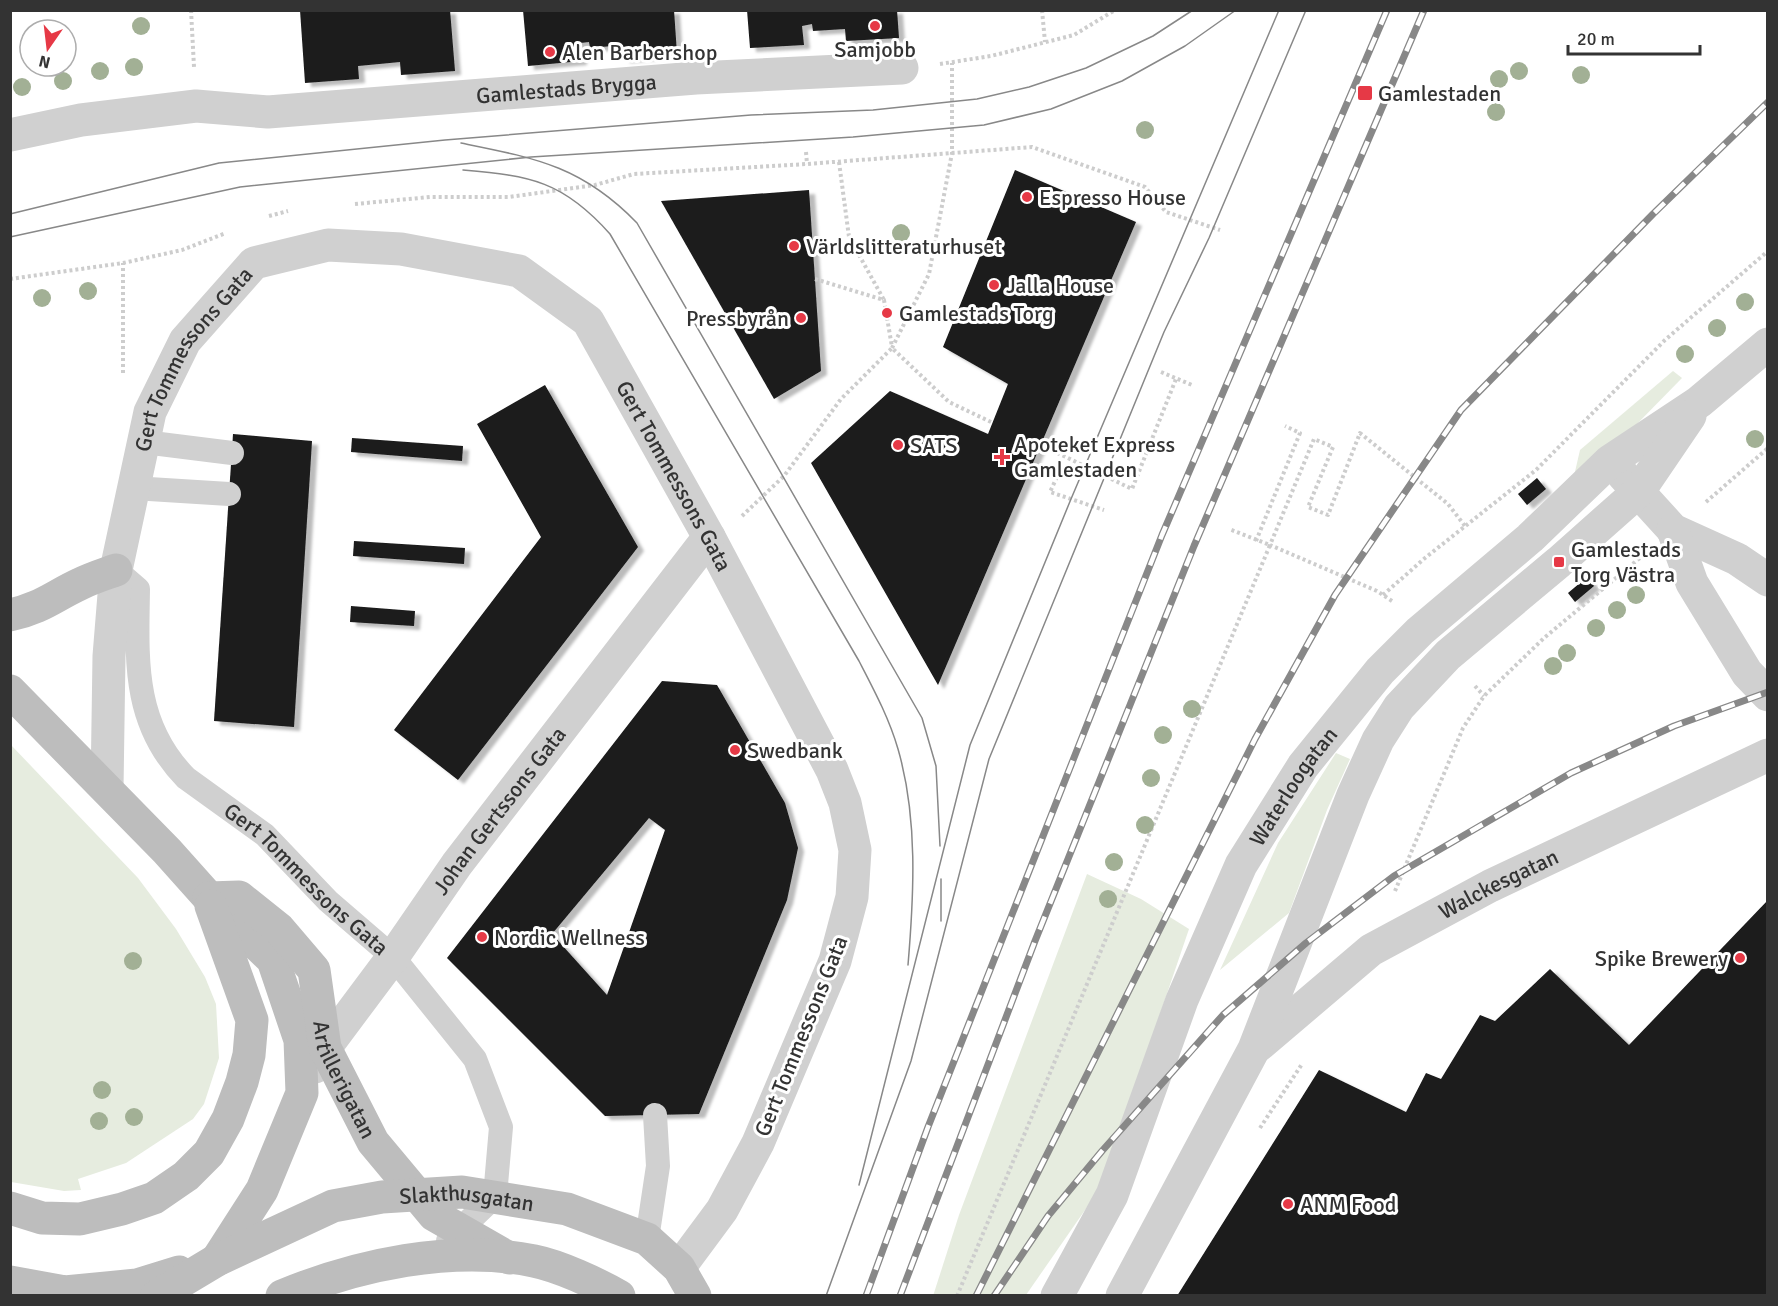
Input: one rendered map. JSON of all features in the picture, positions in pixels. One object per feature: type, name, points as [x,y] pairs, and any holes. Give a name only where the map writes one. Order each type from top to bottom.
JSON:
[{"type":"main road","points":[[10,615],[28,611],[54,600],[78,584],[117,570]]},
{"type":"main road","name":"Artillerigatan","points":[[10,691],[107,789],[209,898],[273,960],[300,1040],[302,1093],[262,1190],[217,1260]]},
{"type":"main road","name":"Artillerigatan","points":[[209,898],[239,897],[279,929],[314,970],[325,1048],[374,1142],[434,1215],[509,1258]]},
{"type":"main road","name":"Artillerigatan","points":[[10,1208],[42,1218],[80,1219],[122,1209],[154,1198],[186,1176],[209,1153],[228,1119],[242,1082],[249,1055],[252,1020],[209,898]]},
{"type":"main road","name":"Slakthusgatan","points":[[157,1296],[217,1260],[333,1206],[382,1197],[462,1192],[567,1209],[647,1239],[687,1282]]},
{"type":"main road","points":[[282,1296],[324,1278],[431,1257],[509,1258],[536,1261],[619,1296]]},
{"type":"main road","name":"Slakthusgatan","points":[[10,1282],[65,1292],[137,1285],[217,1260]]},
{"type":"street","name":"Gamlestads Brygga","points":[[10,135],[81,120],[196,106],[268,112],[696,78],[902,68]]},
{"type":"street","name":"Gert Tommessons Gata","points":[[107,789],[109,656],[117,570],[150,412],[185,341],[254,263],[328,245],[401,249],[519,271],[588,321],[709,537],[832,770],[845,804],[855,850],[852,897],[835,961],[758,1143],[687,1282]]},
{"type":"street","name":"Waterloogatan","points":[[1057,1296],[1112,1195],[1182,1000],[1241,865],[1303,766],[1380,671],[1420,631],[1530,538],[1610,461],[1699,402],[1767,344]]},
{"type":"street","name":"Waterloogatan","points":[[1122,1296],[1254,1049],[1353,795],[1378,740],[1399,707],[1448,655],[1639,491],[1699,402]]},
{"type":"street","points":[[1610,461],[1673,530],[1692,584],[1747,674],[1767,695]]},
{"type":"street","points":[[1673,530],[1737,559],[1767,580]]},
{"type":"street","name":"Johan Gertssons Gata","points":[[302,1093],[325,1048],[393,957],[457,864],[709,537]]},
{"type":"street","name":"Walckesgatan","points":[[1254,1049],[1371,950],[1490,886],[1767,755]]},
{"type":"lane","points":[[144,442],[232,453]]},
{"type":"lane","points":[[133,488],[229,494]]},
{"type":"lane","name":"Gert Tommessons Gata","points":[[117,570],[138,589],[139,687],[149,724],[175,767],[186,778],[265,835],[328,901],[393,957],[474,1059],[501,1127],[495,1196]]},
{"type":"lane","points":[[647,1239],[658,1166],[655,1115]]},
{"type":"lane","points":[[431,1257],[495,1196]]},
{"type":"path","points":[[191,10],[196,106]]},
{"type":"path","points":[[1042,10],[1045,42]]},
{"type":"path","points":[[902,68],[952,63],[1074,35],[1115,10]]},
{"type":"path","points":[[709,537],[738,519],[784,476],[841,399],[892,348],[929,274],[952,153],[952,63]]},
{"type":"path","points":[[348,205],[430,197],[509,197],[595,185],[634,174],[807,165],[1032,147],[1045,149],[1145,187],[1166,212],[1220,230]]},
{"type":"path","points":[[806,152],[807,165]]},
{"type":"path","points":[[839,162],[849,237],[884,300],[892,348],[949,402],[993,423]]},
{"type":"path","points":[[267,216],[290,211]]},
{"type":"path","points":[[10,279],[123,263],[182,250],[236,229]]},
{"type":"path","points":[[1383,595],[1536,470],[1665,340],[1767,251]]},
{"type":"path","points":[[815,279],[884,300]]},
{"type":"path","points":[[1161,372],[1192,385]]},
{"type":"path","points":[[1041,445],[1132,489],[1176,379]]},
{"type":"path","points":[[1256,541],[1300,433],[1285,426]]},
{"type":"path","points":[[957,1296],[1314,439],[1333,447],[1308,507],[1328,514],[1360,433],[1449,504],[1465,526]]},
{"type":"path","points":[[1394,894],[1462,728],[1484,696],[1544,638],[1767,448]]},
{"type":"path","points":[[1057,477],[1050,492],[1104,510]]},
{"type":"path","points":[[1229,529],[1383,595],[1399,606]]},
{"type":"path","points":[[1259,1130],[1303,1063]]},
{"type":"shaded area","points":[[1673,371],[1682,378],[1634,427],[1574,476],[1580,450]]},
{"type":"shaded area","points":[[11,745],[138,878],[176,929],[205,977],[216,1004],[219,1058],[204,1104],[193,1119],[126,1163],[78,1179],[81,1190],[64,1191],[11,1182]]},
{"type":"shaded area","points":[[1336,753],[1350,759],[1327,810],[1289,913],[1220,970],[1278,843]]},
{"type":"shaded area","points":[[1087,874],[1141,899],[1189,929],[1101,1187],[1026,1295],[933,1296],[959,1215]]},
{"type":"building","points":[[300,10],[450,10],[455,71],[401,75],[400,62],[358,66],[359,79],[305,83]]},
{"type":"building","points":[[523,10],[674,10],[677,54],[624,59],[623,45],[590,48],[589,42],[580,43],[581,61],[528,66]]},
{"type":"building","points":[[747,10],[897,10],[899,38],[846,41],[845,29],[813,31],[812,24],[802,26],[804,45],[750,48]]},
{"type":"building","points":[[1015,170],[1136,222],[938,685],[811,463],[890,391],[988,434],[1008,384],[943,347]]},
{"type":"building","points":[[809,190],[821,371],[774,399],[661,201]]},
{"type":"building","points":[[545,385],[638,547],[458,780],[394,730],[541,537],[477,424]]},
{"type":"building","points":[[233,434],[312,441],[294,727],[214,721]]},
{"type":"building","points":[[352,438],[463,446],[462,461],[351,452]]},
{"type":"building","points":[[1537,478],[1546,489],[1527,505],[1518,494]]},
{"type":"building","points":[[354,541],[465,548],[464,564],[353,556]]},
{"type":"building","points":[[1587,577],[1594,586],[1575,602],[1568,593]]},
{"type":"building","points":[[351,606],[415,611],[414,626],[350,622]]},
{"type":"building","points":[[662,681],[717,685],[785,803],[798,848],[787,900],[699,1114],[605,1116],[447,958]],"holes":[[[649,818],[665,830],[607,995],[552,934]]]},
{"type":"building","points":[[1768,900],[1768,1296],[1177,1296],[1319,1070],[1406,1112],[1426,1073],[1441,1079],[1480,1015],[1495,1021],[1550,969],[1629,1045]]},
{"type":"tram line","points":[[10,214],[219,163],[445,140],[751,115],[873,110],[977,99],[1029,87],[1086,68],[1153,36],[1193,10]]},
{"type":"tram line","points":[[10,237],[240,187],[531,157],[853,137],[984,125],[1051,109],[1122,81],[1185,46],[1236,10]]},
{"type":"tram line","points":[[859,1185],[970,745],[1071,499],[1279,10]]},
{"type":"tram line","points":[[826,1296],[911,1061],[989,759],[1164,332],[1209,238],[1306,10]]},
{"type":"tram line","points":[[461,143],[512,154],[556,167],[597,189],[637,223],[922,718],[936,766],[940,846]]},
{"type":"tram line","points":[[463,170],[508,175],[544,184],[577,202],[610,234],[859,661],[881,704],[898,749],[909,802],[913,884],[908,965]]},
{"type":"tram line","points":[[941,879],[941,921]]},
{"type":"railway","points":[[866,1296],[928,1127],[1162,535],[1387,10]]},
{"type":"railway","points":[[900,1296],[1035,941],[1194,546],[1424,10]]},
{"type":"railway","points":[[976,1296],[1255,739],[1335,595],[1461,410],[1653,214],[1768,102]]},
{"type":"railway","points":[[994,1296],[1048,1216],[1102,1151],[1223,1015],[1306,943],[1394,876],[1571,773],[1674,726],[1768,692]]},
{"type":"place","name":"Samjobb","points":[[875,26]]},
{"type":"place","name":"Alen Barbershop","points":[[550,52]]},
{"type":"place","name":"Gamlestaden","points":[[1365,93]]},
{"type":"place","name":"Espresso House","points":[[1027,197]]},
{"type":"place","name":"Världslitteraturhuset","points":[[794,246]]},
{"type":"place","name":"Jalla House","points":[[994,285]]},
{"type":"place","name":"Gamlestads Torg","points":[[887,313]]},
{"type":"place","name":"Pressbyrån","points":[[801,318]]},
{"type":"place","name":"SATS","points":[[898,445]]},
{"type":"place","name":"Apoteket Express Gamlestaden","points":[[1002,457]]},
{"type":"place","name":"Gamlestads Torg Västra","points":[[1559,562]]},
{"type":"place","name":"Swedbank","points":[[735,750]]},
{"type":"place","name":"Nordic Wellness","points":[[482,937]]},
{"type":"place","name":"Spike Brewery","points":[[1740,958]]},
{"type":"place","name":"ANM Food","points":[[1288,1204]]}]
